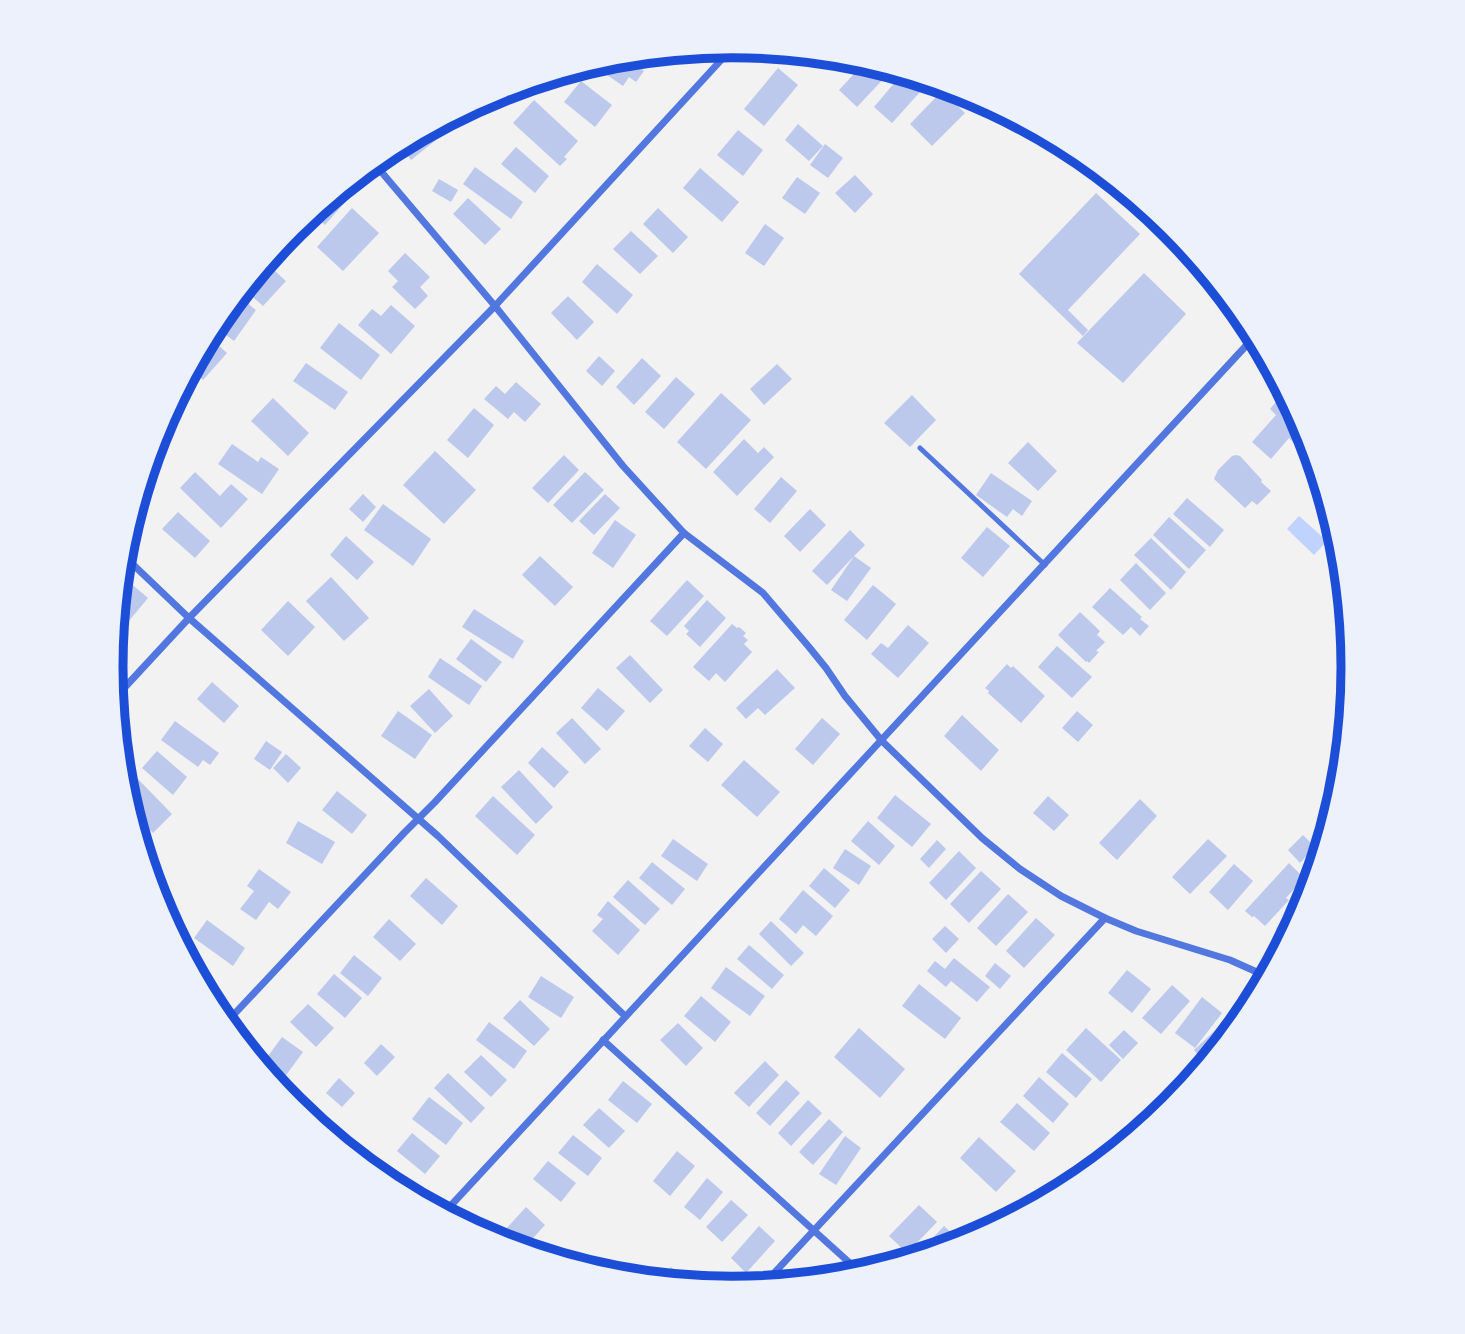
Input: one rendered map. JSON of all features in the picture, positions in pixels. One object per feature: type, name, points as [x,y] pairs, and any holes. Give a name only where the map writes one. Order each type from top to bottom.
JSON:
[{"type":"street","points":[[124,688],[189,618],[495,306],[723,58]]},
{"type":"street","points":[[380,170],[495,306],[623,466],[684,533],[763,593],[810,647],[882,741],[982,838],[1020,869],[1062,896],[1105,918],[1136,931],[1230,960],[1259,973]]},
{"type":"street","points":[[450,1206],[1248,343]]},
{"type":"street","points":[[233,1015],[684,533]]},
{"type":"street","points":[[132,564],[189,618],[418,819],[624,1016]]},
{"type":"street","points":[[772,1275],[1105,918]]},
{"type":"street","points":[[603,1040],[852,1265]]},
{"type":"lane","points":[[920,448],[1045,565]]},
{"type":"water","points":[[1299,516],[1327,541],[1314,555],[1287,529]]},
{"type":"building","points":[[637,66],[644,71],[636,82],[629,77],[623,86],[603,72]]},
{"type":"building","points":[[778,68],[798,85],[764,126],[744,109]]},
{"type":"building","points":[[857,71],[885,78],[857,107],[839,90]]},
{"type":"building","points":[[581,81],[612,105],[595,127],[564,102]]},
{"type":"building","points":[[896,81],[913,86],[920,92],[892,123],[874,107]]},
{"type":"building","points":[[939,94],[949,98],[965,113],[932,146],[910,124]]},
{"type":"building","points":[[534,100],[578,141],[560,166],[513,123]]},
{"type":"building","points":[[798,124],[823,146],[809,161],[785,140]]},
{"type":"building","points":[[738,130],[763,150],[743,176],[717,155]]},
{"type":"building","points":[[433,136],[436,140],[411,160],[406,153]]},
{"type":"building","points":[[825,144],[843,158],[828,178],[810,165]]},
{"type":"building","points":[[516,147],[549,176],[535,193],[501,164]]},
{"type":"building","points":[[475,167],[523,202],[511,219],[463,184]]},
{"type":"building","points":[[700,168],[739,202],[722,222],[683,188]]},
{"type":"building","points":[[855,175],[873,194],[855,213],[835,193]]},
{"type":"building","points":[[797,177],[820,193],[805,214],[782,198]]},
{"type":"building","points":[[439,179],[458,190],[451,202],[432,191]]},
{"type":"building","points":[[352,192],[353,193],[325,225],[319,220]]},
{"type":"building","points":[[1096,193],[1140,234],[1068,310],[1088,330],[1083,336],[1019,274]]},
{"type":"building","points":[[468,198],[501,229],[485,245],[453,214]]},
{"type":"building","points":[[352,208],[379,233],[343,271],[317,247]]},
{"type":"building","points":[[658,208],[688,237],[673,253],[643,224]]},
{"type":"building","points":[[765,224],[784,238],[764,266],[745,253]]},
{"type":"building","points":[[631,231],[658,256],[640,274],[613,249]]},
{"type":"building","points":[[405,253],[430,277],[420,287],[428,296],[415,309],[392,287],[398,281],[388,271]]},
{"type":"building","points":[[597,264],[633,295],[617,314],[582,282]]},
{"type":"building","points":[[272,268],[286,281],[263,306],[250,294]]},
{"type":"building","points":[[1144,273],[1186,314],[1123,383],[1077,343]]},
{"type":"building","points":[[568,296],[594,322],[577,340],[551,313]]},
{"type":"building","points":[[245,301],[256,310],[234,341],[223,333]]},
{"type":"building","points":[[391,305],[415,326],[391,354],[358,325],[372,309],[381,316]]},
{"type":"building","points":[[339,323],[380,355],[361,380],[320,348]]},
{"type":"building","points":[[217,344],[227,353],[203,380],[198,375]]},
{"type":"building","points":[[599,356],[615,371],[602,386],[586,371]]},
{"type":"building","points":[[642,358],[661,376],[634,405],[616,387]]},
{"type":"building","points":[[306,363],[348,392],[335,410],[293,381]]},
{"type":"building","points":[[777,364],[792,379],[764,405],[750,389]]},
{"type":"building","points":[[676,377],[695,394],[664,429],[645,412]]},
{"type":"building","points":[[516,382],[541,404],[525,422],[514,412],[508,419],[484,399],[496,386],[505,394]]},
{"type":"building","points":[[721,393],[751,420],[706,469],[677,442]]},
{"type":"building","points":[[912,395],[936,420],[910,447],[884,423]]},
{"type":"building","points":[[273,398],[309,433],[288,456],[251,421]]},
{"type":"building","points":[[1279,398],[1299,445],[1289,438],[1271,459],[1252,442],[1276,415],[1270,409]]},
{"type":"building","points":[[474,408],[494,425],[468,458],[447,440]]},
{"type":"building","points":[[744,439],[758,453],[764,447],[774,457],[737,496],[713,472]]},
{"type":"building","points":[[1028,442],[1057,471],[1038,491],[1008,463]]},
{"type":"building","points":[[232,444],[258,462],[261,457],[279,469],[262,494],[218,464]]},
{"type":"building","points":[[435,451],[476,490],[444,524],[403,485]]},
{"type":"building","points":[[564,455],[579,470],[548,503],[532,488]]},
{"type":"building","points":[[1236,455],[1240,456],[1271,491],[1257,505],[1252,501],[1245,508],[1214,479],[1218,470]]},
{"type":"building","points":[[195,472],[220,496],[231,484],[248,499],[221,528],[180,488]]},
{"type":"building","points":[[585,472],[604,490],[572,523],[553,505]]},
{"type":"building","points":[[991,473],[1032,501],[1022,516],[1013,509],[1007,517],[976,495]]},
{"type":"building","points":[[781,477],[797,491],[770,523],[754,509]]},
{"type":"building","points":[[363,494],[376,507],[363,522],[349,509]]},
{"type":"building","points":[[605,494],[620,508],[594,535],[579,521]]},
{"type":"building","points":[[1187,498],[1224,530],[1210,547],[1173,514]]},
{"type":"building","points":[[383,504],[431,539],[413,566],[364,530]]},
{"type":"building","points":[[810,509],[826,525],[800,552],[784,536]]},
{"type":"building","points":[[178,512],[210,541],[195,558],[162,529]]},
{"type":"building","points":[[1169,517],[1206,550],[1189,569],[1153,535]]},
{"type":"building","points":[[615,520],[636,535],[613,568],[592,553]]},
{"type":"building","points":[[987,527],[1010,546],[983,577],[961,558]]},
{"type":"building","points":[[850,530],[865,545],[827,585],[812,571]]},
{"type":"building","points":[[346,536],[374,562],[357,580],[330,555]]},
{"type":"building","points":[[1151,538],[1186,572],[1171,590],[1134,555]]},
{"type":"building","points":[[540,556],[573,587],[555,606],[522,575]]},
{"type":"building","points":[[854,556],[871,568],[847,601],[831,590]]},
{"type":"building","points":[[1136,563],[1166,593],[1150,610],[1120,580]]},
{"type":"building","points":[[331,577],[369,618],[344,641],[306,601]]},
{"type":"building","points":[[687,580],[704,596],[667,636],[650,621]]},
{"type":"building","points":[[129,582],[148,598],[125,625]]},
{"type":"building","points":[[873,585],[896,604],[867,640],[844,620]]},
{"type":"building","points":[[1110,588],[1149,626],[1140,636],[1131,627],[1123,635],[1092,607]]},
{"type":"building","points":[[707,600],[726,618],[700,647],[686,634],[689,631],[684,626]]},
{"type":"building","points":[[288,601],[315,627],[288,656],[261,630]]},
{"type":"building","points":[[474,609],[524,641],[513,659],[462,627]]},
{"type":"building","points":[[1080,612],[1100,631],[1097,635],[1105,642],[1089,663],[1058,635]]},
{"type":"building","points":[[732,624],[746,633],[743,636],[748,640],[744,644],[752,652],[725,682],[716,673],[709,681],[693,667]]},
{"type":"building","points":[[908,625],[929,643],[898,678],[871,654],[881,643],[888,648]]},
{"type":"building","points":[[471,639],[502,662],[486,682],[456,659]]},
{"type":"building","points":[[1057,646],[1092,677],[1072,698],[1038,667]]},
{"type":"building","points":[[630,655],[663,690],[650,703],[616,668]]},
{"type":"building","points":[[440,658],[482,686],[469,705],[428,677]]},
{"type":"building","points":[[1007,664],[1011,668],[1013,666],[1045,696],[1021,723],[985,688]]},
{"type":"building","points":[[777,669],[795,688],[765,715],[758,708],[746,719],[736,708]]},
{"type":"building","points":[[212,682],[239,706],[224,723],[197,699]]},
{"type":"building","points":[[598,688],[625,711],[607,731],[581,708]]},
{"type":"building","points":[[429,689],[453,716],[435,733],[410,706]]},
{"type":"building","points":[[398,711],[432,735],[415,759],[381,736]]},
{"type":"building","points":[[1077,711],[1093,725],[1078,742],[1062,728]]},
{"type":"building","points":[[962,715],[999,750],[981,771],[944,736]]},
{"type":"building","points":[[572,718],[601,749],[585,764],[556,733]]},
{"type":"building","points":[[822,718],[840,734],[813,765],[795,749]]},
{"type":"building","points":[[175,721],[219,753],[210,765],[203,760],[198,767],[161,740]]},
{"type":"building","points":[[705,728],[723,744],[708,762],[689,746]]},
{"type":"building","points":[[266,741],[282,752],[270,770],[254,759]]},
{"type":"building","points":[[542,747],[569,772],[554,788],[528,763]]},
{"type":"building","points":[[157,751],[187,777],[173,795],[142,768]]},
{"type":"building","points":[[286,754],[301,768],[288,783],[273,768]]},
{"type":"building","points":[[744,760],[780,792],[757,817],[721,785]]},
{"type":"building","points":[[519,770],[553,807],[536,824],[501,787]]},
{"type":"building","points":[[133,774],[172,814],[153,833],[144,823]]},
{"type":"building","points":[[337,791],[367,815],[352,834],[322,810]]},
{"type":"building","points":[[895,795],[931,824],[912,847],[877,818]]},
{"type":"building","points":[[493,796],[535,835],[517,855],[475,816]]},
{"type":"building","points":[[1048,796],[1069,815],[1054,831],[1033,813]]},
{"type":"building","points":[[1140,799],[1157,816],[1117,860],[1099,843]]},
{"type":"building","points":[[298,821],[335,842],[322,864],[286,843]]},
{"type":"building","points":[[868,821],[895,846],[879,865],[851,841]]},
{"type":"building","points":[[1303,835],[1314,846],[1300,863],[1288,850]]},
{"type":"building","points":[[673,839],[708,864],[697,881],[661,856]]},
{"type":"building","points":[[1208,839],[1227,856],[1190,894],[1172,877]]},
{"type":"building","points":[[937,840],[946,849],[929,868],[920,859]]},
{"type":"building","points":[[845,849],[871,866],[859,885],[833,868]]},
{"type":"building","points":[[959,851],[976,868],[946,900],[929,883]]},
{"type":"building","points":[[652,862],[685,889],[672,905],[639,878]]},
{"type":"building","points":[[1289,863],[1304,878],[1286,898],[1289,900],[1265,926],[1245,911]]},
{"type":"building","points":[[1234,864],[1253,881],[1228,910],[1209,892]]},
{"type":"building","points":[[824,868],[850,890],[835,908],[809,886]]},
{"type":"building","points":[[259,869],[291,892],[278,909],[269,902],[256,920],[240,909],[254,891],[247,886]]},
{"type":"building","points":[[981,871],[1001,889],[969,923],[950,904]]},
{"type":"building","points":[[426,878],[458,906],[442,925],[410,896]]},
{"type":"building","points":[[628,880],[660,909],[645,925],[613,897]]},
{"type":"building","points":[[803,890],[833,916],[816,936],[803,925],[796,934],[779,919]]},
{"type":"building","points":[[1008,894],[1028,912],[996,946],[977,928]]},
{"type":"building","points":[[608,901],[640,930],[618,955],[592,931],[603,919],[597,915]]},
{"type":"building","points":[[1288,916],[1280,933],[1276,929]]},
{"type":"building","points":[[1036,918],[1055,935],[1024,968],[1006,951]]},
{"type":"building","points":[[389,919],[416,944],[400,961],[373,937]]},
{"type":"building","points":[[207,920],[245,948],[233,966],[194,938]]},
{"type":"building","points":[[771,921],[804,953],[791,966],[759,934]]},
{"type":"building","points":[[945,926],[959,939],[946,953],[932,939]]},
{"type":"building","points":[[749,945],[784,975],[772,989],[737,959]]},
{"type":"building","points":[[354,955],[382,978],[368,996],[340,973]]},
{"type":"building","points":[[954,958],[990,987],[977,1002],[951,981],[946,987],[927,971],[935,961],[945,969]]},
{"type":"building","points":[[995,963],[1011,976],[1000,989],[985,976]]},
{"type":"building","points":[[726,967],[765,996],[750,1016],[711,988]]},
{"type":"building","points":[[1127,970],[1151,989],[1132,1013],[1108,993]]},
{"type":"building","points":[[334,974],[362,998],[345,1018],[317,994]]},
{"type":"building","points":[[541,976],[574,997],[561,1018],[528,997]]},
{"type":"building","points":[[919,984],[961,1018],[945,1039],[902,1006]]},
{"type":"building","points":[[1172,985],[1190,1001],[1161,1034],[1142,1018]]},
{"type":"building","points":[[701,996],[731,1022],[715,1042],[684,1016]]},
{"type":"building","points":[[1202,997],[1222,1013],[1195,1048],[1175,1033]]},
{"type":"building","points":[[520,1000],[550,1029],[534,1046],[503,1018]]},
{"type":"building","points":[[308,1004],[334,1028],[316,1047],[290,1022]]},
{"type":"building","points":[[1233,1014],[1201,1057],[1194,1050]]},
{"type":"building","points":[[489,1022],[527,1051],[514,1069],[476,1040]]},
{"type":"building","points":[[678,1023],[703,1048],[686,1066],[660,1040]]},
{"type":"building","points":[[859,1028],[905,1069],[880,1098],[834,1057]]},
{"type":"building","points":[[1086,1028],[1121,1060],[1101,1082],[1066,1050]]},
{"type":"building","points":[[1124,1030],[1138,1043],[1123,1059],[1109,1045]]},
{"type":"building","points":[[282,1037],[303,1052],[284,1078],[266,1059]]},
{"type":"building","points":[[381,1044],[395,1057],[377,1076],[364,1063]]},
{"type":"building","points":[[1062,1053],[1092,1079],[1076,1098],[1046,1072]]},
{"type":"building","points":[[481,1055],[507,1080],[491,1097],[464,1072]]},
{"type":"building","points":[[765,1061],[779,1075],[749,1107],[734,1093]]},
{"type":"building","points":[[448,1073],[485,1108],[471,1123],[434,1088]]},
{"type":"building","points":[[1039,1077],[1069,1104],[1053,1123],[1023,1096]]},
{"type":"building","points":[[339,1078],[355,1093],[342,1107],[326,1093]]},
{"type":"building","points":[[786,1080],[800,1093],[770,1126],[756,1113]]},
{"type":"building","points":[[623,1081],[652,1104],[637,1123],[608,1100]]},
{"type":"building","points":[[429,1097],[463,1123],[446,1145],[412,1119]]},
{"type":"building","points":[[808,1100],[822,1113],[791,1146],[778,1133]]},
{"type":"building","points":[[1017,1103],[1050,1133],[1034,1151],[1000,1122]]},
{"type":"building","points":[[599,1108],[625,1131],[609,1148],[583,1125]]},
{"type":"building","points":[[829,1119],[843,1132],[813,1165],[799,1152]]},
{"type":"building","points":[[412,1133],[440,1156],[425,1174],[397,1151]]},
{"type":"building","points":[[573,1135],[602,1158],[588,1176],[558,1153]]},
{"type":"building","points":[[845,1136],[861,1148],[836,1185],[819,1174]]},
{"type":"building","points":[[979,1137],[1016,1171],[996,1192],[960,1158]]},
{"type":"building","points":[[677,1151],[695,1166],[670,1196],[653,1181]]},
{"type":"building","points":[[381,1160],[409,1178],[407,1182],[379,1163]]},
{"type":"building","points":[[548,1161],[576,1183],[561,1202],[533,1179]]},
{"type":"building","points":[[707,1178],[723,1192],[700,1220],[684,1207]]},
{"type":"building","points":[[731,1200],[748,1215],[722,1242],[706,1227]]},
{"type":"building","points":[[919,1205],[937,1222],[911,1249],[905,1251],[889,1236]]},
{"type":"building","points":[[526,1207],[545,1225],[530,1241],[504,1232]]},
{"type":"building","points":[[759,1226],[775,1241],[746,1273],[731,1258]]},
{"type":"building","points":[[944,1226],[953,1235],[928,1244]]},
{"type":"building","points":[[671,1267],[680,1274],[667,1272]]}]
